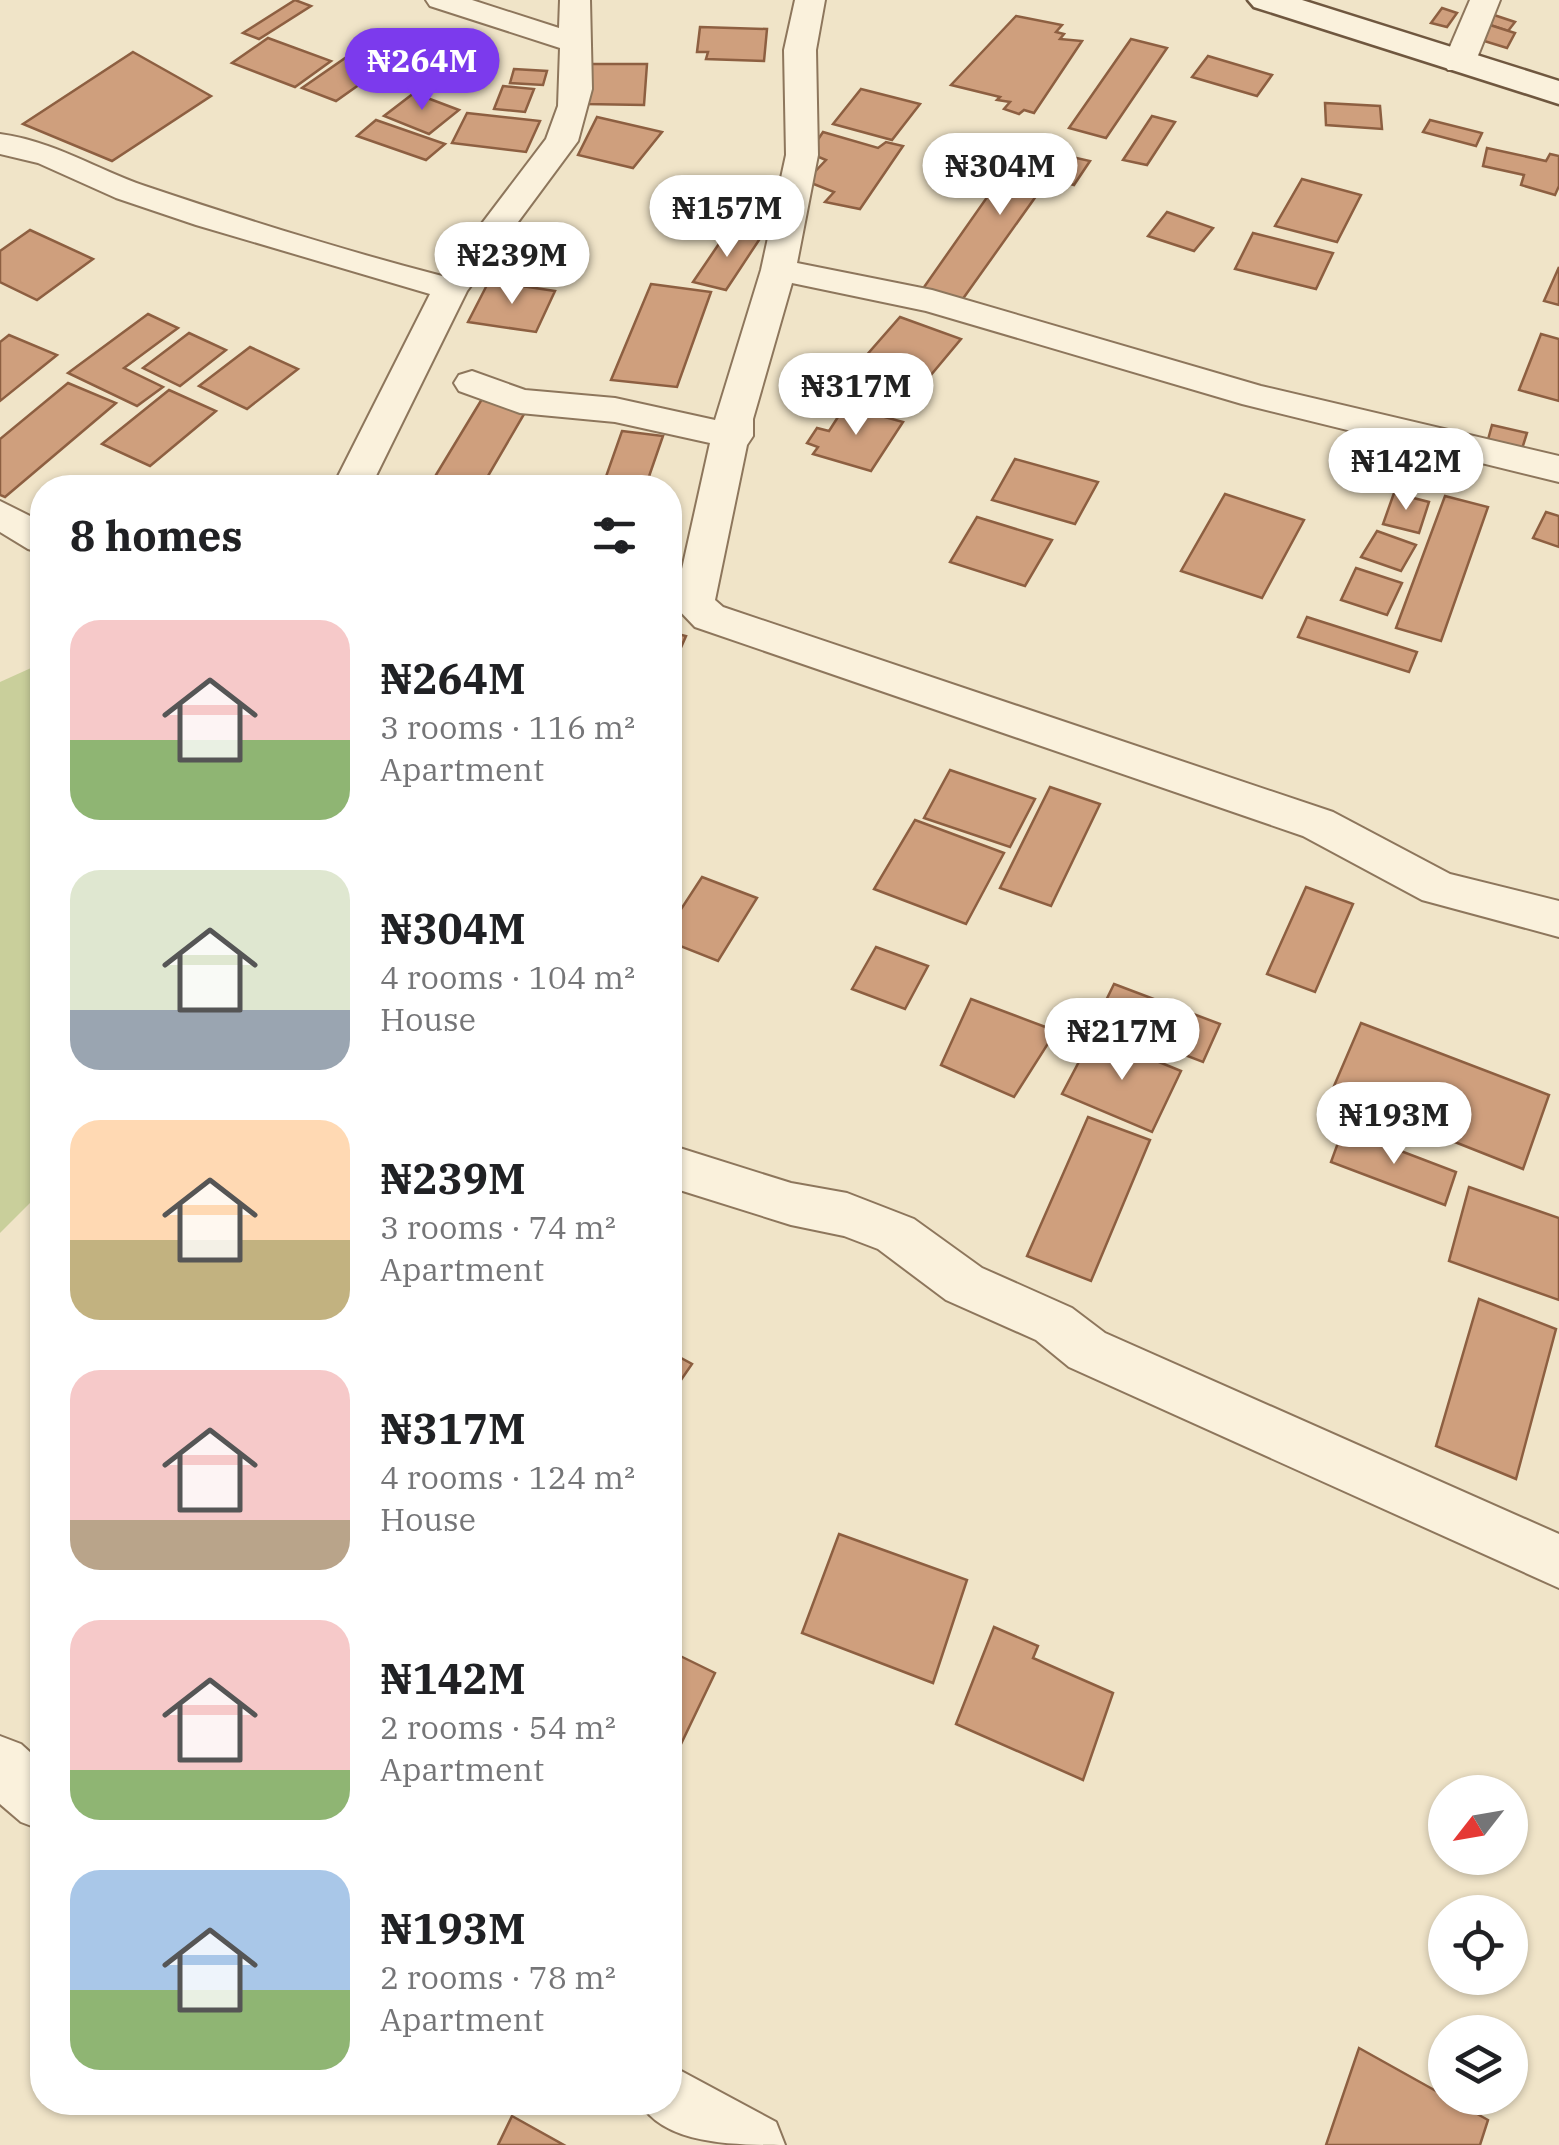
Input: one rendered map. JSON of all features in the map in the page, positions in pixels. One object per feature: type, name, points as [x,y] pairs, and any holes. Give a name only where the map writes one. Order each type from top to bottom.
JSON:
[{"type":"street","points":[[441,0],[572,42]]},
{"type":"street","points":[[357,475],[450,289],[562,140],[572,120],[578,96],[572,42],[574,0]]},
{"type":"street","points":[[810,0],[800,50],[802,155],[778,270],[758,330],[694,604],[708,617],[1318,824],[1438,888],[1559,919]]},
{"type":"street","points":[[1266,0],[1559,93]]},
{"type":"street","points":[[1459,64],[1486,0]]},
{"type":"street","points":[[0,144],[36,151],[126,190],[312,250],[450,289]]},
{"type":"street","points":[[778,270],[932,301],[1255,396],[1559,468]]},
{"type":"street","points":[[472,383],[520,401],[615,410],[734,436]]},
{"type":"street","points":[[0,514],[30,533]]},
{"type":"street","points":[[682,1170],[791,1204],[847,1214],[896,1234],[964,1284],[1054,1324],[1087,1350],[1559,1561]]},
{"type":"street","points":[[0,1765],[30,1790]]},
{"type":"street","points":[[682,2105],[753,2145]]},
{"type":"green space","points":[[30,668],[30,1203],[0,1233],[0,682]]},
{"type":"building","points":[[295,0],[311,6],[259,39],[243,33]]},
{"type":"building","points":[[1442,8],[1457,13],[1447,27],[1431,23]]},
{"type":"building","points":[[1494,15],[1515,22],[1508,31],[1490,25]]},
{"type":"building","points":[[1016,16],[1062,25],[1056,32],[1064,34],[1060,39],[1082,41],[1034,113],[1004,109],[1010,102],[997,100],[1000,97],[951,85]]},
{"type":"building","points":[[1490,25],[1515,33],[1507,48],[1481,40]]},
{"type":"building","points":[[700,27],[767,29],[764,61],[706,59],[708,52],[697,52]]},
{"type":"building","points":[[268,38],[331,61],[295,87],[232,63]]},
{"type":"building","points":[[1131,39],[1167,48],[1106,138],[1069,128]]},
{"type":"building","points":[[133,52],[211,96],[112,161],[23,124]]},
{"type":"building","points":[[351,54],[384,67],[336,101],[302,88]]},
{"type":"building","points":[[1208,56],[1272,75],[1257,96],[1192,77]]},
{"type":"building","points":[[589,64],[647,64],[644,105],[585,104]]},
{"type":"building","points":[[514,69],[547,71],[543,85],[510,83]]},
{"type":"building","points":[[503,86],[534,89],[525,112],[494,109]]},
{"type":"building","points":[[861,89],[920,104],[892,140],[833,124]]},
{"type":"building","points":[[414,93],[459,110],[429,134],[384,116]]},
{"type":"building","points":[[1325,103],[1380,106],[1382,129],[1326,125]]},
{"type":"building","points":[[467,113],[540,121],[526,152],[452,143]]},
{"type":"building","points":[[1152,116],[1175,122],[1147,165],[1123,160]]},
{"type":"building","points":[[597,117],[662,132],[633,168],[578,155]]},
{"type":"building","points":[[376,120],[445,144],[426,160],[357,136]]},
{"type":"building","points":[[1430,120],[1482,133],[1476,146],[1423,132]]},
{"type":"building","points":[[823,132],[878,148],[886,142],[903,146],[860,209],[825,202],[834,192],[806,181],[826,160],[809,153]]},
{"type":"building","points":[[1023,146],[1090,161],[1074,185],[1049,178],[962,300],[922,290]]},
{"type":"building","points":[[1487,148],[1546,161],[1550,154],[1559,156],[1559,186],[1555,195],[1521,185],[1524,175],[1483,166]]},
{"type":"building","points":[[1302,179],[1361,195],[1337,242],[1275,226]]},
{"type":"building","points":[[1167,212],[1213,228],[1194,251],[1148,236]]},
{"type":"building","points":[[729,229],[761,237],[726,290],[693,282]]},
{"type":"building","points":[[30,230],[93,259],[37,300],[0,282],[0,251]]},
{"type":"building","points":[[1253,233],[1333,253],[1316,289],[1235,269]]},
{"type":"building","points":[[1559,267],[1559,305],[1544,301]]},
{"type":"building","points":[[489,281],[555,291],[536,332],[468,322]]},
{"type":"building","points":[[651,284],[711,292],[677,387],[611,380]]},
{"type":"building","points":[[148,314],[178,328],[124,368],[163,387],[137,406],[68,373]]},
{"type":"building","points":[[900,317],[961,339],[920,388],[858,365]]},
{"type":"building","points":[[189,333],[226,350],[180,386],[143,368]]},
{"type":"building","points":[[1541,334],[1559,339],[1559,401],[1519,390]]},
{"type":"building","points":[[9,335],[57,355],[0,401],[0,342]]},
{"type":"building","points":[[250,347],[298,369],[247,409],[199,386]]},
{"type":"building","points":[[68,383],[116,403],[5,497],[0,495],[0,439]]},
{"type":"building","points":[[169,390],[216,411],[150,466],[102,444]]},
{"type":"building","points":[[482,399],[527,409],[489,475],[436,475]]},
{"type":"building","points":[[845,406],[903,422],[871,471],[813,454],[818,447],[807,443],[817,428],[829,431]]},
{"type":"building","points":[[1492,425],[1527,433],[1521,452],[1486,447]]},
{"type":"building","points":[[622,431],[663,436],[650,475],[607,475]]},
{"type":"building","points":[[1015,459],[1098,482],[1075,524],[992,500]]},
{"type":"building","points":[[1394,493],[1429,502],[1419,533],[1383,524]]},
{"type":"building","points":[[1225,494],[1304,520],[1262,598],[1181,571]]},
{"type":"building","points":[[1445,496],[1488,507],[1441,641],[1396,628]]},
{"type":"building","points":[[1546,512],[1559,516],[1559,547],[1533,538]]},
{"type":"building","points":[[977,517],[1052,540],[1025,586],[950,562]]},
{"type":"building","points":[[1377,531],[1416,545],[1401,571],[1361,557]]},
{"type":"building","points":[[1356,568],[1402,583],[1387,615],[1341,600]]},
{"type":"building","points":[[1307,617],[1417,652],[1409,672],[1298,637]]},
{"type":"building","points":[[950,770],[1035,799],[1010,847],[924,818]]},
{"type":"building","points":[[1050,787],[1100,804],[1051,906],[1000,888]]},
{"type":"building","points":[[915,820],[1004,853],[966,924],[874,889]]},
{"type":"building","points":[[702,877],[757,898],[718,961],[682,947],[682,908]]},
{"type":"building","points":[[1306,887],[1353,904],[1315,992],[1267,974]]},
{"type":"building","points":[[876,947],[928,966],[905,1009],[852,989]]},
{"type":"building","points":[[1114,984],[1220,1024],[1203,1062],[1096,1021]]},
{"type":"building","points":[[971,999],[1056,1031],[1014,1097],[941,1065]]},
{"type":"building","points":[[1361,1023],[1549,1095],[1523,1169],[1331,1093]]},
{"type":"building","points":[[1093,1035],[1181,1071],[1152,1132],[1062,1094]]},
{"type":"building","points":[[1088,1117],[1150,1140],[1091,1281],[1027,1256]]},
{"type":"building","points":[[1343,1129],[1456,1172],[1445,1205],[1331,1162]]},
{"type":"building","points":[[1469,1187],[1559,1218],[1559,1300],[1449,1261]]},
{"type":"building","points":[[1479,1299],[1556,1329],[1516,1479],[1436,1446]]},
{"type":"building","points":[[682,1359],[692,1364],[682,1379]]},
{"type":"building","points":[[839,1534],[967,1580],[933,1683],[802,1633]]},
{"type":"building","points":[[994,1627],[1038,1646],[1033,1658],[1113,1693],[1083,1780],[956,1724]]},
{"type":"building","points":[[682,1657],[715,1673],[682,1742]]},
{"type":"building","points":[[1359,2048],[1428,2087],[1428,2115],[1479,2115],[1488,2120],[1480,2145],[1326,2145]]},
{"type":"building","points":[[512,2116],[564,2145],[498,2145]]}]
